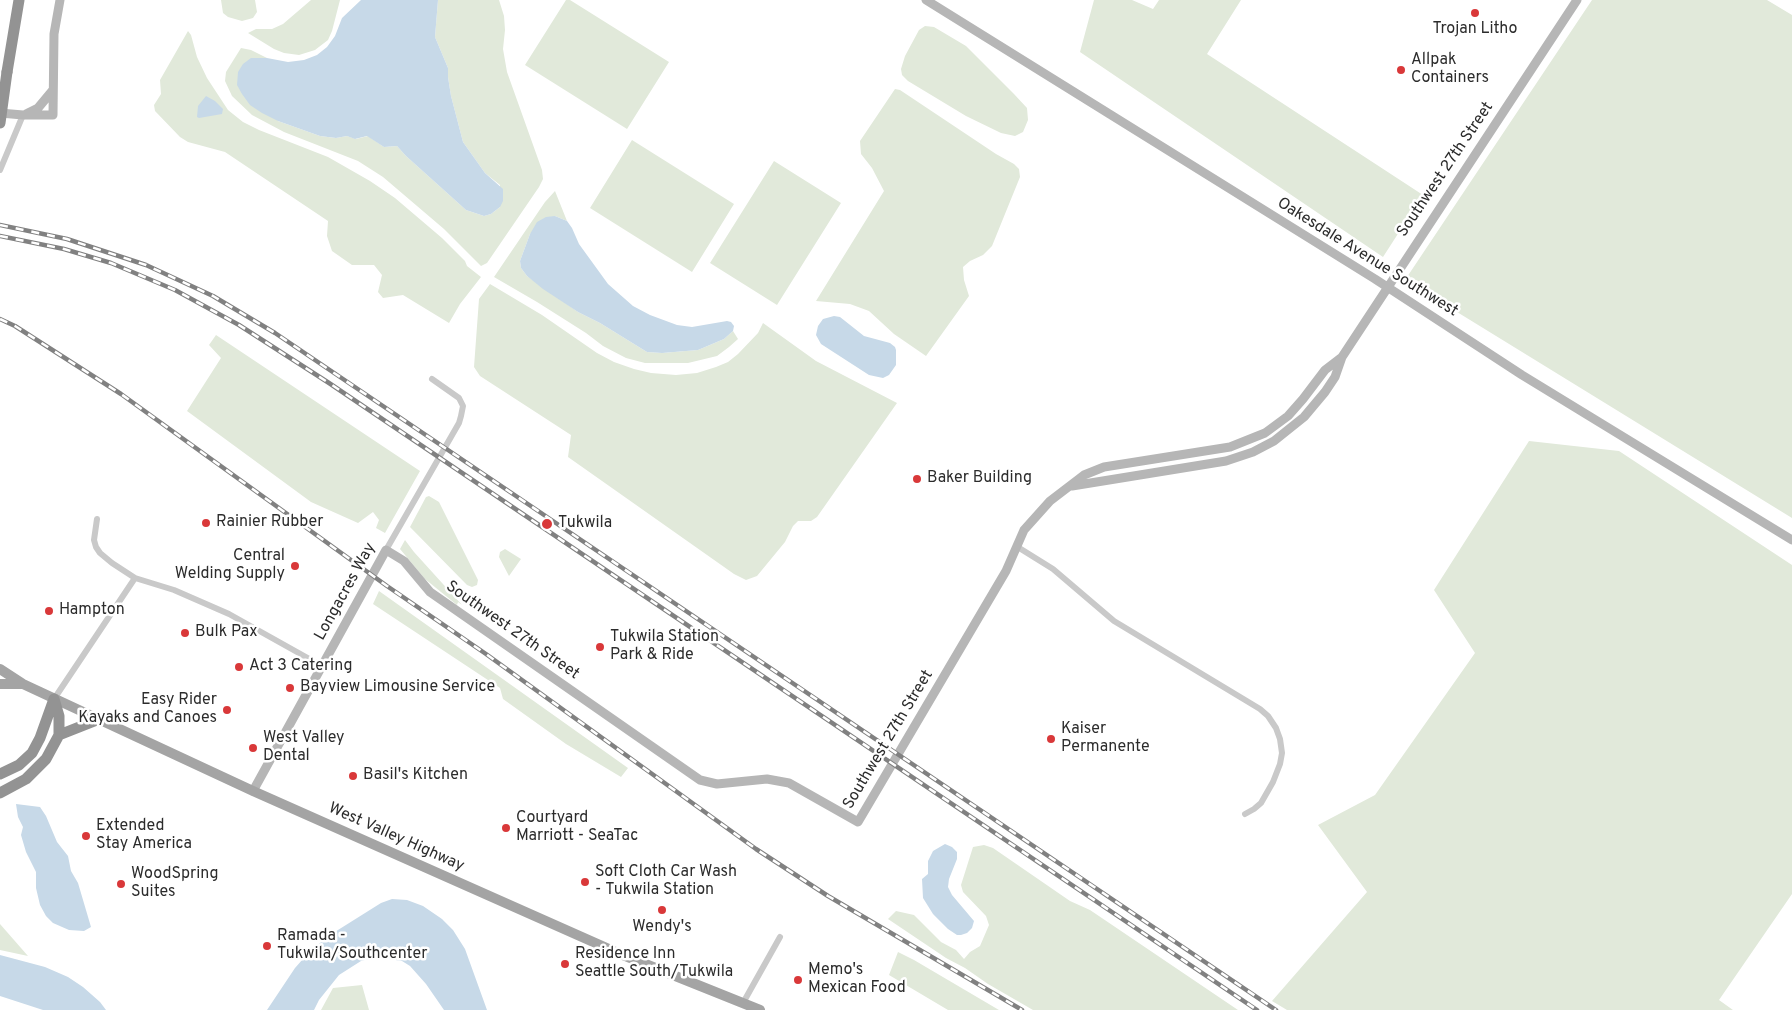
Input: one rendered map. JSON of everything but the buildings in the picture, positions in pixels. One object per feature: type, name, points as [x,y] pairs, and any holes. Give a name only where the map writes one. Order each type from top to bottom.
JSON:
[{"type":"highway","points":[[0,123],[18,0]]},
{"type":"highway","points":[[0,793],[26,780],[39,767],[59,735],[59,716],[54,698]]},
{"type":"highway","points":[[0,774],[19,765],[32,753],[40,738],[54,698]]},
{"type":"highway","points":[[59,735],[97,720]]},
{"type":"main road","name":"West Valley Highway","points":[[0,669],[23,684],[97,720],[253,791],[618,953],[742,1006],[760,1010]]},
{"type":"main road","name":"West Valley Highway","points":[[0,684],[23,684]]},
{"type":"street","points":[[0,113],[53,115],[54,34],[60,0]]},
{"type":"street","name":"Oakesdale Avenue Southwest","points":[[926,0],[1387,287],[1522,375],[1792,540]]},
{"type":"street","name":"Southwest 27th Street","points":[[1072,486],[1226,461],[1263,447],[1284,434],[1314,406],[1335,377],[1342,356],[1577,0]]},
{"type":"street","points":[[0,170],[23,115],[38,108],[53,90]]},
{"type":"street","name":"Southwest 27th Street","points":[[386,550],[404,561],[430,592],[700,780],[717,784],[767,779],[789,783],[858,822],[1006,571],[1024,530],[1050,501],[1084,475],[1104,467],[1230,447],[1265,433],[1288,416],[1325,370],[1342,356]]},
{"type":"street","name":"Longacres Way","points":[[253,791],[386,550],[459,423],[463,406],[459,398],[432,379]]},
{"type":"street","points":[[97,519],[94,540],[96,548],[112,563],[135,578],[174,590],[229,614],[322,666]]},
{"type":"street","points":[[1016,546],[1053,569],[1114,621],[1268,716],[1276,728],[1280,739],[1282,752],[1280,764],[1273,782],[1261,803],[1245,814]]},
{"type":"street","points":[[54,698],[135,578]]},
{"type":"street","points":[[742,1006],[780,937]]},
{"type":"green space","points":[[221,0],[255,0],[257,12],[253,18],[242,21],[228,17],[223,13]]},
{"type":"green space","points":[[311,0],[340,0],[328,40],[315,50],[299,55],[284,53],[248,33],[256,29],[272,29],[283,24]]},
{"type":"green space","points":[[438,0],[499,0],[504,16],[503,49],[507,72],[542,170],[543,179],[539,187],[487,263],[481,266],[444,229],[383,177],[358,161],[284,132],[252,115],[232,96],[225,81],[226,72],[241,48],[251,50],[267,58],[251,58],[278,121],[320,136],[336,138],[347,136],[356,139],[368,136],[384,147],[397,146],[466,210],[484,216],[491,214],[500,207],[500,185],[485,173],[463,142],[451,96],[448,68],[435,37]]},
{"type":"green space","points":[[566,0],[570,0],[669,62],[627,129],[525,65]]},
{"type":"green space","points":[[1094,0],[1132,0],[1153,9],[1159,0],[1241,0],[1207,54],[1423,195],[1383,257],[1080,52]]},
{"type":"green space","points":[[1592,0],[1767,0],[1792,15],[1792,518],[1405,280]]},
{"type":"green space","points":[[925,26],[934,27],[966,46],[1027,108],[1028,120],[1023,132],[1015,136],[1001,133],[966,116],[908,81],[902,75],[901,69],[905,56],[919,30]]},
{"type":"green space","points":[[188,31],[207,78],[228,110],[243,122],[259,130],[328,157],[370,181],[395,198],[442,238],[465,261],[467,266],[481,277],[460,304],[449,323],[403,295],[383,298],[378,292],[382,275],[374,265],[352,265],[332,251],[327,236],[328,221],[225,152],[188,142],[180,137],[155,111],[154,105],[161,94],[160,80]]},
{"type":"green space","points":[[895,89],[900,90],[1014,164],[1019,169],[1020,177],[992,246],[983,255],[970,261],[963,267],[964,280],[969,296],[926,356],[894,334],[869,311],[850,304],[816,301],[884,191],[872,168],[861,154],[860,141]]},
{"type":"green space","points":[[632,140],[734,204],[692,272],[590,208]]},
{"type":"green space","points":[[774,161],[841,203],[777,305],[710,263]]},
{"type":"green space","points":[[555,191],[567,221],[555,216],[530,234],[520,261],[521,268],[527,276],[578,312],[600,323],[647,352],[662,353],[698,350],[724,339],[733,331],[738,339],[717,356],[688,363],[645,363],[626,358],[603,346],[586,333],[494,277],[545,202]]},
{"type":"green space","points":[[490,284],[542,315],[597,353],[614,362],[634,369],[651,373],[676,375],[697,373],[716,367],[728,362],[738,354],[758,333],[763,323],[816,361],[897,403],[817,517],[811,521],[798,521],[793,526],[785,542],[757,576],[746,580],[734,574],[568,457],[571,435],[480,376],[474,367],[479,299]]},
{"type":"green space","points":[[216,335],[420,471],[385,533],[376,528],[379,520],[373,512],[358,523],[311,502],[187,411],[221,358],[209,345]]},
{"type":"green space","points":[[1529,441],[1619,451],[1792,565],[1792,894],[1719,1000],[1733,1010],[1287,1010],[1272,1001],[1367,892],[1318,825],[1375,795],[1475,653],[1434,590]]},
{"type":"green space","points":[[429,496],[439,502],[478,580],[477,585],[472,587],[467,585],[410,527],[426,497]]},
{"type":"green space","points":[[405,540],[462,605],[458,602],[457,605],[425,579],[400,549]]},
{"type":"green space","points":[[505,549],[521,559],[509,576],[499,557],[500,552]]},
{"type":"green space","points":[[379,591],[628,768],[621,777],[566,744],[503,699],[500,688],[373,604]]},
{"type":"green space","points":[[984,845],[993,848],[1070,901],[1090,910],[1238,1010],[1033,1010],[946,958],[888,919],[896,911],[914,915],[941,942],[956,950],[964,959],[970,952],[980,946],[989,925],[986,916],[963,892],[961,885],[973,847]]},
{"type":"green space","points":[[0,924],[28,956],[0,950]]},
{"type":"green space","points":[[898,952],[999,1010],[948,1010],[889,975]]},
{"type":"green space","points":[[362,985],[369,1010],[321,1010],[333,988]]},
{"type":"water","points":[[361,0],[438,0],[435,37],[448,68],[451,96],[463,142],[485,173],[503,189],[503,201],[500,207],[491,214],[484,216],[466,210],[397,146],[384,147],[367,136],[355,139],[347,136],[336,138],[320,136],[278,121],[262,113],[250,105],[242,94],[237,85],[238,72],[243,64],[251,58],[267,58],[288,62],[304,60],[317,55],[327,47],[335,36],[342,18]]},
{"type":"water","points":[[206,96],[223,109],[222,114],[197,117],[198,106]]},
{"type":"water","points":[[555,216],[567,221],[579,244],[608,284],[633,306],[650,315],[677,325],[692,327],[727,321],[731,322],[734,326],[733,331],[724,339],[698,350],[662,353],[647,352],[600,323],[578,312],[543,289],[527,276],[521,268],[520,261],[530,234],[537,222],[546,217]]},
{"type":"water","points":[[834,316],[840,317],[864,336],[890,343],[895,347],[896,365],[889,375],[883,378],[869,375],[821,344],[816,335],[818,326],[823,319]]},
{"type":"water","points":[[16,804],[40,807],[46,816],[57,842],[68,856],[71,871],[78,883],[91,927],[84,931],[69,930],[53,923],[46,916],[40,905],[36,888],[36,872],[26,852],[21,835],[23,827],[18,817]]},
{"type":"water","points":[[945,844],[957,852],[957,859],[948,887],[952,895],[974,921],[972,928],[967,933],[961,935],[957,935],[948,929],[933,914],[923,898],[922,879],[928,874],[928,861],[933,851]]},
{"type":"water","points":[[392,899],[407,900],[423,906],[442,919],[453,930],[465,949],[487,1010],[444,1010],[426,984],[410,966],[402,961],[376,957],[361,961],[339,975],[319,1000],[314,1010],[267,1010],[295,968],[310,951],[330,935],[381,903]]},
{"type":"water","points":[[0,955],[45,967],[68,977],[83,987],[106,1010],[43,1010],[0,996]]},
{"type":"railway","points":[[0,225],[67,239],[146,265],[213,296],[275,333],[1276,1010]]},
{"type":"railway","points":[[0,236],[64,249],[111,263],[175,290],[239,325],[329,383],[1257,1010]]},
{"type":"railway","points":[[0,319],[15,326],[121,394],[756,849],[828,896],[1022,1010]]},
{"type":"place","name":"Trojan Litho","points":[[1475,13]]},
{"type":"place","name":"Allpak Containers","points":[[1401,70]]},
{"type":"place","name":"Baker Building","points":[[917,479]]},
{"type":"place","name":"Rainier Rubber","points":[[206,523]]},
{"type":"place","name":"Tukwila","points":[[547,524]]},
{"type":"place","name":"Central Welding Supply","points":[[295,566]]},
{"type":"place","name":"Hampton","points":[[49,611]]},
{"type":"place","name":"Bulk Pax","points":[[185,633]]},
{"type":"place","name":"Tukwila Station Park & Ride","points":[[600,647]]},
{"type":"place","name":"Act 3 Catering","points":[[239,667]]},
{"type":"place","name":"Bayview Limousine Service","points":[[290,688]]},
{"type":"place","name":"Easy Rider Kayaks and Canoes","points":[[227,710]]},
{"type":"place","name":"Kaiser Permanente","points":[[1051,739]]},
{"type":"place","name":"West Valley Dental","points":[[253,748]]},
{"type":"place","name":"Basil's Kitchen","points":[[353,776]]},
{"type":"place","name":"Courtyard Marriott - SeaTac","points":[[506,828]]},
{"type":"place","name":"Extended Stay America","points":[[86,836]]},
{"type":"place","name":"Soft Cloth Car Wash - Tukwila Station","points":[[585,882]]},
{"type":"place","name":"WoodSpring Suites","points":[[121,884]]},
{"type":"place","name":"Wendy's","points":[[662,910]]},
{"type":"place","name":"Ramada - Tukwila/Southcenter","points":[[267,946]]},
{"type":"place","name":"Residence Inn Seattle South/Tukwila","points":[[565,964]]},
{"type":"place","name":"Memo's Mexican Food","points":[[798,980]]}]
